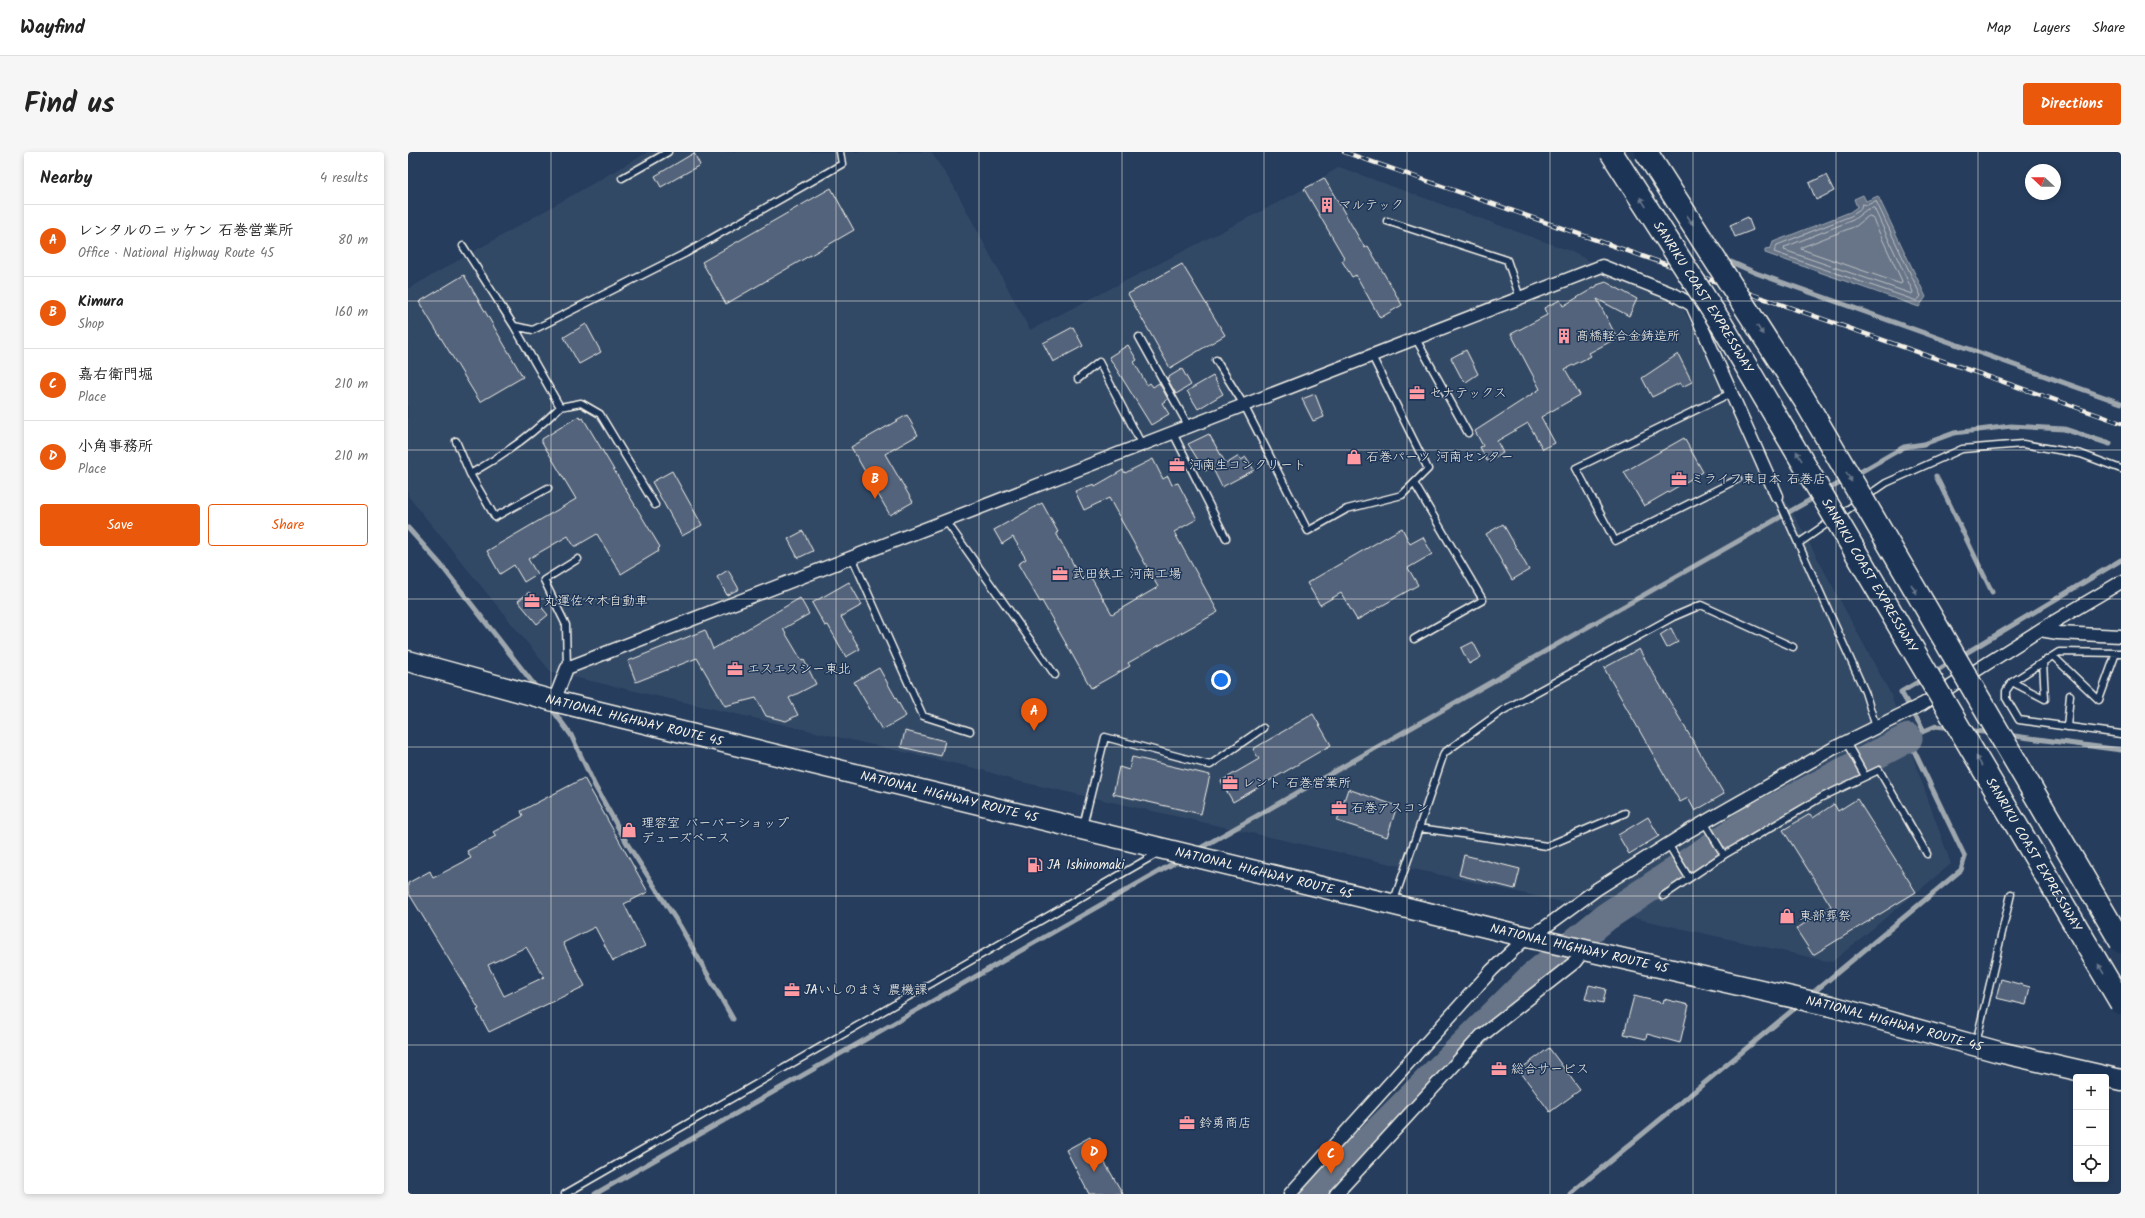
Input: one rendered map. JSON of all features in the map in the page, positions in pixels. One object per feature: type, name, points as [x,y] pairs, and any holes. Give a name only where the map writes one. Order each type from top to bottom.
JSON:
[{"type":"highway","name":"SANRIKU COAST EXPRESSWAY","points":[[1611,152],[1722,325],[2121,1003]]},
{"type":"highway","points":[[1646,152],[1804,399],[2121,942]]},
{"type":"highway","name":"NATIONAL HIGHWAY ROUTE 45","points":[[408,661],[531,696],[1527,937],[1831,1006],[1975,1045],[2121,1080]]},
{"type":"street","points":[[553,701],[567,668],[1602,266],[1675,295],[1692,305],[1777,496]]},
{"type":"street","points":[[1290,1194],[1492,970],[1527,937],[1544,928],[1597,889],[1704,823],[1846,743],[1921,705],[2040,630],[2121,582]]},
{"type":"street","points":[[2040,630],[2058,633],[2121,636]]},
{"type":"street","points":[[1336,1194],[1481,1036],[1575,962],[1584,950]]},
{"type":"lane","points":[[622,178],[668,152]]},
{"type":"lane","points":[[514,326],[533,330],[686,253],[842,164],[840,152]]},
{"type":"lane","points":[[1387,221],[1507,260],[1520,298]]},
{"type":"lane","points":[[463,246],[514,326],[560,407]]},
{"type":"lane","points":[[1139,337],[1189,427]]},
{"type":"lane","points":[[1416,339],[1468,432]]},
{"type":"lane","points":[[1216,360],[1244,405],[1308,531],[1347,509],[1402,495],[1428,469],[1372,356]]},
{"type":"lane","points":[[1078,379],[1098,362],[1142,445]]},
{"type":"lane","points":[[1731,393],[1576,468],[1615,541],[1738,479]]},
{"type":"lane","points":[[470,474],[502,456],[543,425],[560,407],[581,403],[600,414],[655,505]]},
{"type":"lane","points":[[1173,433],[1226,538]]},
{"type":"lane","points":[[456,441],[470,474],[496,518],[548,488]]},
{"type":"lane","points":[[1798,543],[1886,483],[1962,449],[2023,444],[2081,454],[2121,469]]},
{"type":"lane","points":[[1414,483],[1483,600],[1414,639]]},
{"type":"lane","points":[[1777,496],[1865,692],[1876,727]]},
{"type":"lane","points":[[946,521],[1055,675]]},
{"type":"lane","points":[[852,557],[923,716],[970,731]]},
{"type":"lane","points":[[567,668],[566,625],[544,580],[578,559]]},
{"type":"lane","points":[[1393,904],[1395,893],[1444,753],[1502,711],[1673,617],[1701,605],[1794,647]]},
{"type":"lane","points":[[2053,656],[2100,700],[2118,653],[2059,652],[2012,682],[2006,691],[2006,698],[2019,720],[2121,734]]},
{"type":"lane","points":[[2012,682],[2045,699],[2043,662]]},
{"type":"lane","points":[[2067,727],[2070,695]]},
{"type":"lane","points":[[1083,829],[1105,737],[1210,765],[1263,728]]},
{"type":"lane","points":[[1846,743],[1865,776]]},
{"type":"lane","points":[[1663,896],[1724,855],[1822,797],[1879,770],[1927,854]]},
{"type":"lane","points":[[1419,828],[1547,846],[1625,814]]},
{"type":"lane","points":[[1704,823],[1724,855]]},
{"type":"lane","points":[[1669,844],[1689,878]]},
{"type":"lane","points":[[565,1194],[1170,850]]},
{"type":"lane","points":[[1975,1045],[2011,894]]},
{"type":"shaded area","points":[[648,152],[931,152],[953,185],[1030,330],[1304,189],[1339,167],[1570,251],[1683,309],[1890,693],[1951,864],[1832,962],[1013,780],[983,770],[551,672],[408,496],[408,289]]},
{"type":"water","points":[[1863,195],[1866,201],[1878,196],[1926,297],[1919,307],[1765,253],[1765,249],[1771,248],[1773,242],[1850,212],[1857,207],[1854,199]]},
{"type":"building","points":[[694,153],[700,165],[661,187],[655,176]]},
{"type":"building","points":[[1826,175],[1834,191],[1816,200],[1809,183]]},
{"type":"building","points":[[1324,178],[1365,248],[1368,246],[1402,305],[1380,318],[1356,275],[1352,277],[1342,261],[1345,259],[1304,189]]},
{"type":"building","points":[[831,188],[854,230],[726,304],[702,262]]},
{"type":"building","points":[[1748,217],[1753,230],[1735,237],[1730,225]]},
{"type":"building","points":[[1182,264],[1225,335],[1170,368],[1128,294]]},
{"type":"building","points":[[464,275],[523,377],[480,402],[419,302]]},
{"type":"building","points":[[1606,282],[1637,299],[1629,316],[1597,299],[1617,338],[1589,353],[1591,356],[1565,369],[1580,395],[1541,417],[1555,443],[1543,449],[1528,423],[1497,441],[1503,453],[1487,461],[1480,447],[1483,446],[1475,431],[1540,389],[1511,334],[1547,315],[1544,308],[1560,300],[1563,306],[1597,285]]},
{"type":"building","points":[[586,324],[601,352],[579,364],[564,337]]},
{"type":"building","points":[[1073,327],[1083,346],[1053,362],[1043,343]]},
{"type":"building","points":[[1128,345],[1137,360],[1134,362],[1147,385],[1150,383],[1153,387],[1159,383],[1168,399],[1162,403],[1169,414],[1151,425],[1109,357]]},
{"type":"building","points":[[1466,350],[1478,374],[1466,382],[1461,377],[1451,358]]},
{"type":"building","points":[[1678,354],[1692,382],[1682,387],[1680,383],[1652,397],[1642,378]]},
{"type":"building","points":[[1182,369],[1191,385],[1176,394],[1167,378]]},
{"type":"building","points":[[1213,376],[1223,394],[1198,409],[1187,391]]},
{"type":"building","points":[[1315,394],[1324,417],[1313,421],[1302,399]]},
{"type":"building","points":[[907,415],[918,435],[885,454],[913,502],[890,515],[851,447]]},
{"type":"building","points":[[579,416],[581,419],[583,418],[660,547],[658,549],[659,551],[621,574],[597,534],[576,546],[574,546],[568,536],[528,559],[537,574],[524,582],[514,565],[500,574],[487,551],[576,499],[542,442],[542,439]]},
{"type":"building","points":[[1209,434],[1226,464],[1239,456],[1241,460],[1246,457],[1254,470],[1222,487],[1212,467],[1205,471],[1188,444]]},
{"type":"building","points":[[1684,438],[1703,472],[1644,506],[1624,472]]},
{"type":"building","points":[[1153,459],[1163,479],[1168,476],[1172,485],[1178,483],[1197,519],[1174,532],[1218,612],[1128,663],[1130,666],[1091,688],[1042,601],[1040,602],[1018,564],[1026,559],[1013,537],[1002,544],[994,530],[1042,503],[1058,532],[1056,533],[1081,578],[1089,574],[1112,614],[1158,587],[1109,498],[1084,510],[1075,491],[1094,484],[1095,486],[1123,470],[1125,473]]},
{"type":"building","points":[[672,471],[702,525],[682,536],[652,482]]},
{"type":"building","points":[[1503,524],[1529,570],[1512,580],[1486,534]]},
{"type":"building","points":[[1402,528],[1410,544],[1423,537],[1432,554],[1408,568],[1418,585],[1357,620],[1341,593],[1320,605],[1307,583]]},
{"type":"building","points":[[803,531],[813,551],[798,558],[788,539]]},
{"type":"building","points":[[728,570],[739,589],[727,595],[717,577]]},
{"type":"building","points":[[849,582],[862,605],[841,617],[860,649],[846,657],[828,625],[825,626],[812,603]]},
{"type":"building","points":[[529,592],[548,615],[537,624],[518,601]]},
{"type":"building","points":[[800,598],[809,614],[783,629],[802,661],[804,660],[816,684],[789,698],[798,715],[786,721],[766,716],[756,698],[725,706],[697,658],[636,682],[628,661],[705,630],[713,649]]},
{"type":"building","points":[[1671,628],[1678,642],[1667,648],[1660,635]]},
{"type":"building","points":[[1473,642],[1481,657],[1469,664],[1461,648]]},
{"type":"building","points":[[1639,649],[1724,794],[1695,811],[1688,798],[1680,802],[1604,668]]},
{"type":"building","points":[[879,668],[906,716],[882,730],[854,682]]},
{"type":"building","points":[[1313,714],[1331,745],[1233,802],[1221,781],[1259,759],[1253,749]]},
{"type":"building","points":[[905,731],[945,741],[941,756],[901,747]]},
{"type":"building","points":[[1132,757],[1210,775],[1201,814],[1113,794],[1119,767],[1129,770]]},
{"type":"building","points":[[584,778],[648,892],[624,904],[645,946],[613,961],[595,927],[563,943],[585,986],[489,1032],[477,1010],[479,1009],[408,892],[408,883],[430,871],[433,878],[471,858],[467,851],[496,836],[493,832],[523,816],[521,811]],"holes":[[[526,947],[544,977],[504,996],[488,965]]]},
{"type":"building","points":[[1348,789],[1397,806],[1387,837],[1337,821]]},
{"type":"building","points":[[1857,799],[1916,892],[1813,955],[1796,929],[1831,906],[1783,830],[1810,814],[1813,818],[1834,804],[1838,811]]},
{"type":"building","points":[[1648,817],[1659,836],[1629,854],[1618,835]]},
{"type":"building","points":[[1464,855],[1520,869],[1515,889],[1459,875]]},
{"type":"building","points":[[2001,979],[2030,987],[2026,1005],[1996,998]]},
{"type":"building","points":[[1589,985],[1606,989],[1603,1003],[1585,999]]},
{"type":"building","points":[[1634,996],[1663,1003],[1664,999],[1689,1005],[1680,1043],[1647,1034],[1646,1039],[1624,1034]]},
{"type":"building","points":[[1549,1048],[1580,1090],[1550,1112],[1519,1070]]},
{"type":"building","points":[[1090,1137],[1123,1194],[1089,1194],[1066,1150]]},
{"type":"waterway","points":[[1731,262],[1756,273],[2121,403]]},
{"type":"waterway","points":[[1855,475],[1904,447],[1924,444],[1954,433],[2011,426],[2064,429],[2110,444]]},
{"type":"waterway","points":[[1936,476],[1992,592]]},
{"type":"waterway","points":[[1825,491],[1846,480]]},
{"type":"waterway","points":[[1197,850],[1817,496]]},
{"type":"waterway","points":[[408,528],[441,565],[539,691]]},
{"type":"waterway","points":[[1961,656],[2121,560]]},
{"type":"waterway","points":[[1933,673],[1952,661]]},
{"type":"waterway","points":[[1924,731],[1901,692],[1925,678]]},
{"type":"waterway","points":[[549,705],[571,735],[595,786],[628,845],[680,926],[733,1019]]},
{"type":"waterway","points":[[1809,996],[1961,870],[1965,857],[1908,738],[1936,726],[1952,728]]},
{"type":"waterway","points":[[1967,730],[1991,733]]},
{"type":"waterway","points":[[2007,735],[2121,750]]},
{"type":"waterway","points":[[1315,1194],[1532,977],[1606,917],[1752,820],[1908,738]]},
{"type":"waterway","points":[[595,1194],[1181,859]]},
{"type":"waterway","points":[[1570,1194],[1800,1004]]},
{"type":"railway","points":[[1344,152],[2121,423]]},
{"type":"place","name":"マルテック","points":[[1327,205]]},
{"type":"place","name":"髙橋軽合金鋳造所","points":[[1564,336]]},
{"type":"place","name":"セナテックス","points":[[1417,393]]},
{"type":"place","name":"石巻パーツ 河南センター","points":[[1354,457]]},
{"type":"place","name":"河南生コンクリート","points":[[1177,465]]},
{"type":"place","name":"ミライフ東日本 石巻店","points":[[1679,479]]},
{"type":"place","name":"Kimura","points":[[875,499]]},
{"type":"place","name":"武田鉄工 河南工場","points":[[1060,574]]},
{"type":"place","name":"丸運佐々木自動車","points":[[532,601]]},
{"type":"place","name":"エスエスシー東北","points":[[735,669]]},
{"type":"place","name":"レンタルのニッケン 石巻営業所","points":[[1034,731]]},
{"type":"place","name":"レント 石巻営業所","points":[[1230,783]]},
{"type":"place","name":"石巻アスコン","points":[[1339,808]]},
{"type":"place","name":"理容室 バーバーショップ デューズベース","points":[[629,830]]},
{"type":"place","name":"JA Ishinomaki","points":[[1035,865]]},
{"type":"place","name":"東部葬祭","points":[[1787,916]]},
{"type":"place","name":"JAいしのまき 農機課","points":[[792,990]]},
{"type":"place","name":"総合サービス","points":[[1499,1069]]},
{"type":"place","name":"鈴勇商店","points":[[1187,1123]]},
{"type":"place","name":"小角事務所","points":[[1094,1172]]},
{"type":"place","name":"嘉右衛門堀","points":[[1331,1174]]}]
